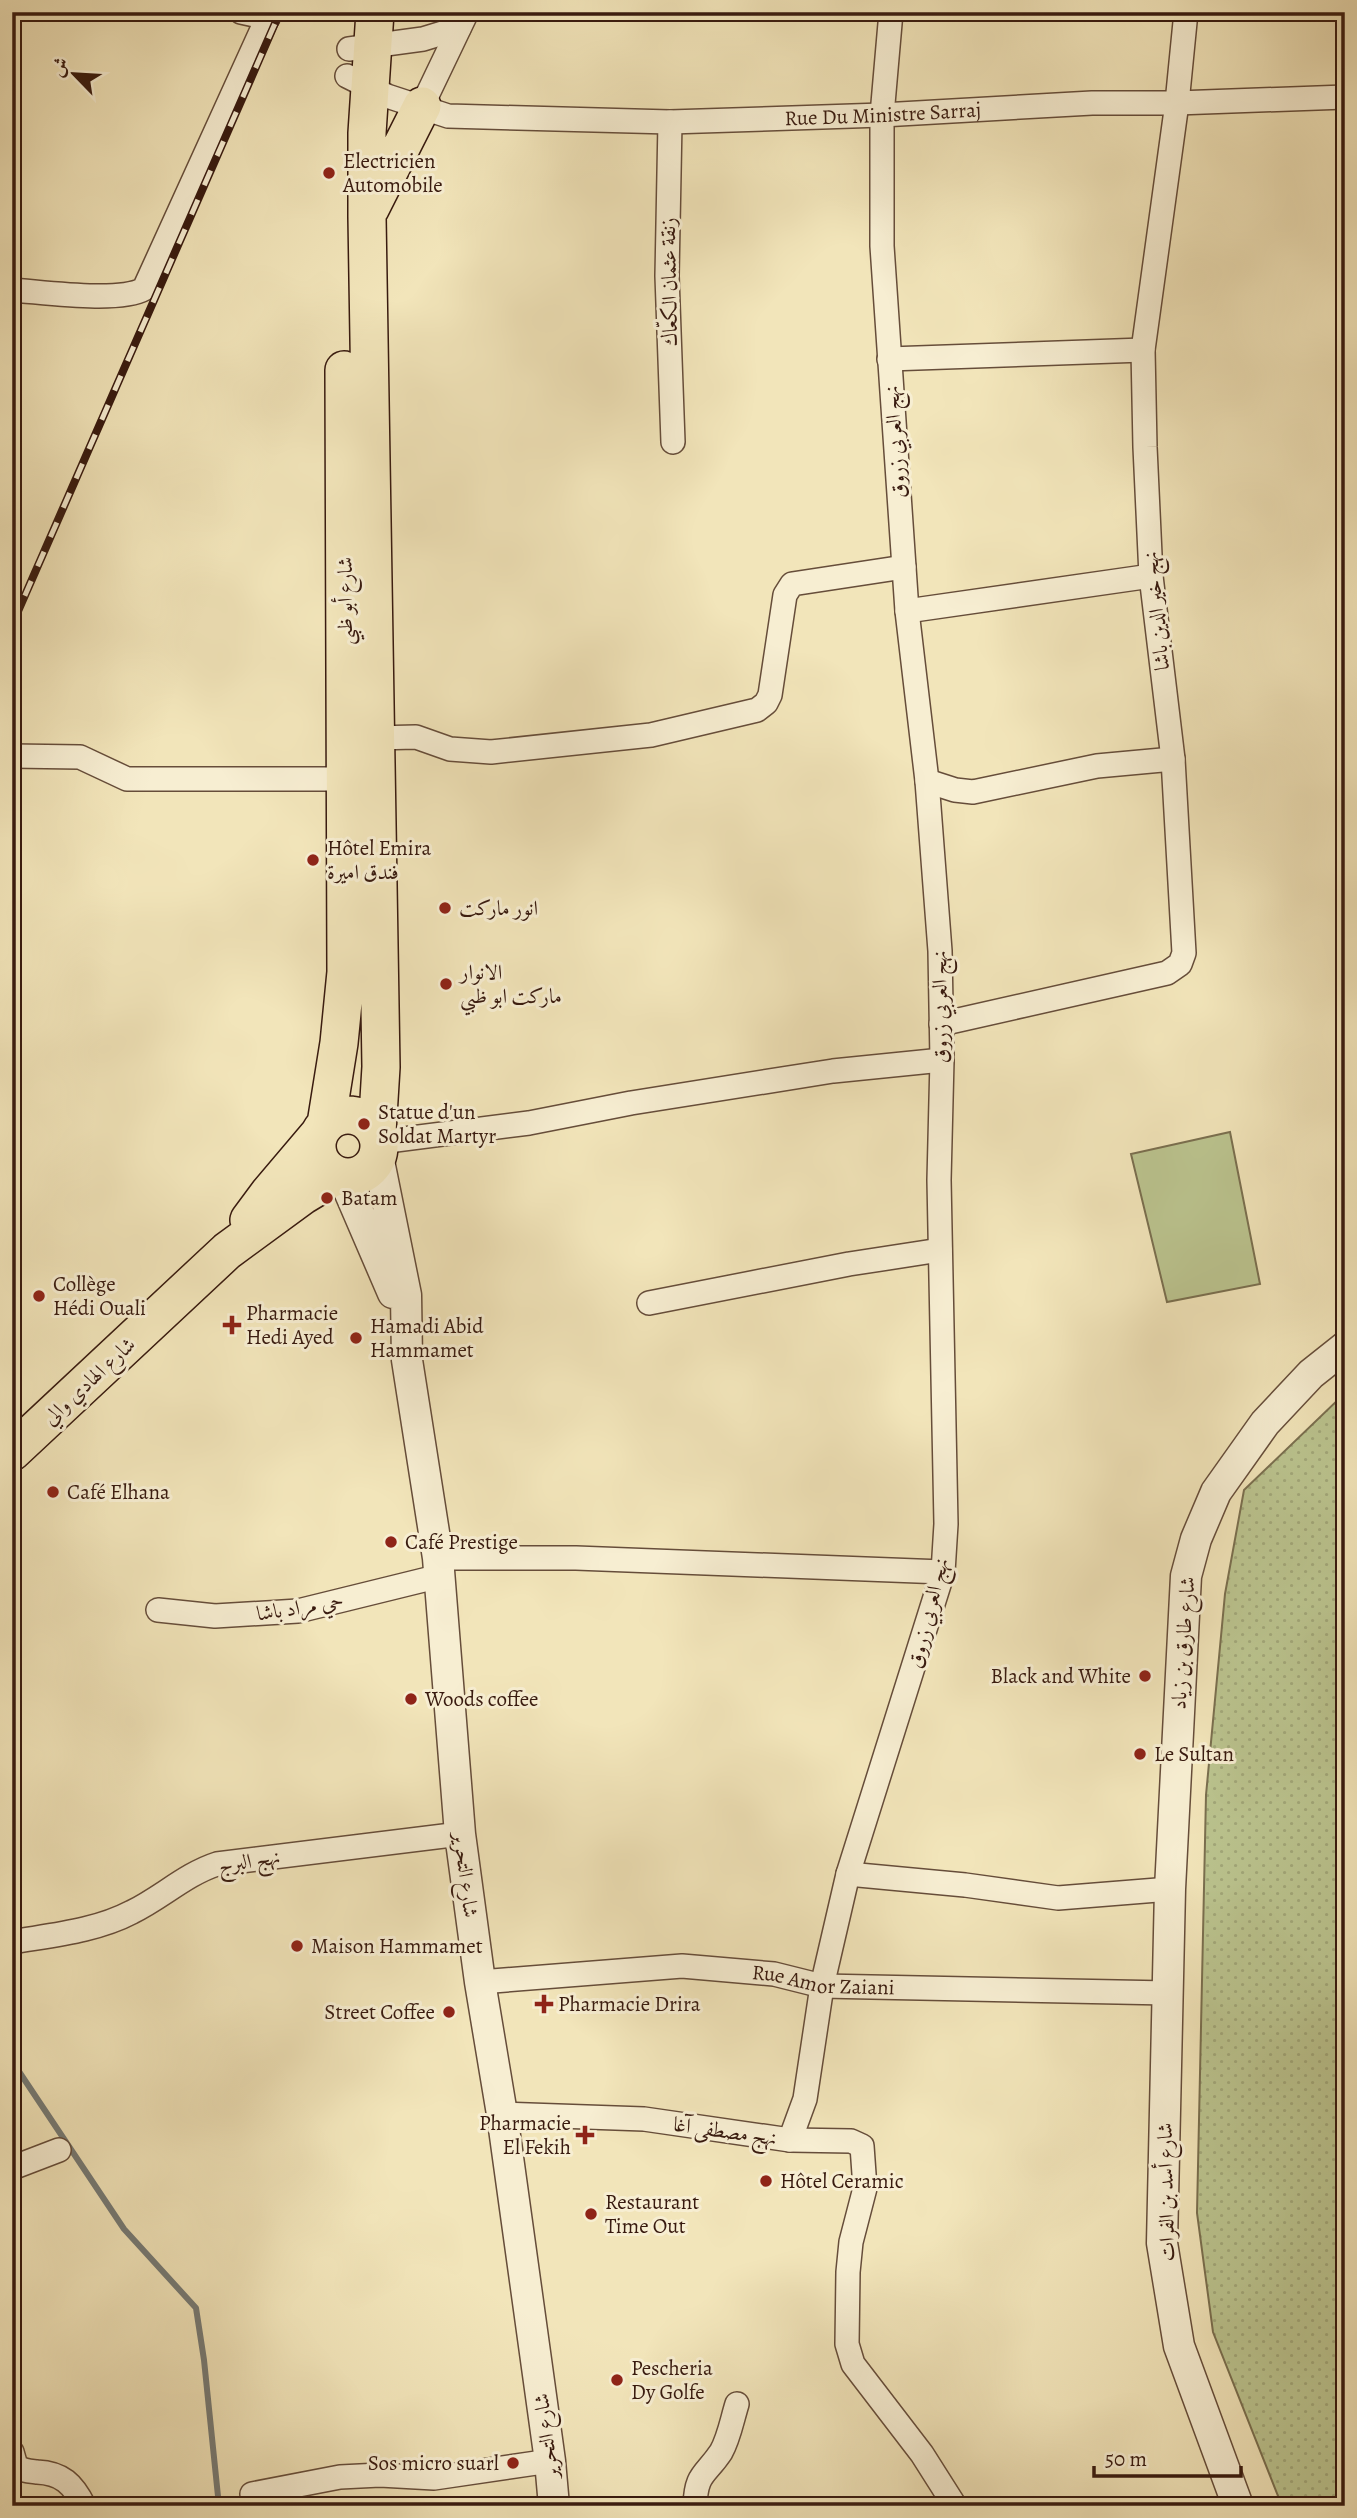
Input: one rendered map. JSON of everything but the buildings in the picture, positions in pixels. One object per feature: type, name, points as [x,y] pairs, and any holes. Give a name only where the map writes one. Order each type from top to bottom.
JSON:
[{"type":"main road","name":"شارع أبو ظبي","points":[[322,1129],[339,1043],[346,972],[346,779],[359,644],[367,217],[362,54],[351,12]]},
{"type":"main road","name":"شارع أبو ظبي","points":[[362,54],[344,129],[343,233],[359,644],[374,738],[381,1067],[378,1144]]},
{"type":"main road","points":[[367,217],[422,106]]},
{"type":"main road","points":[[348,1114],[370,1122],[378,1144],[373,1166],[364,1173],[340,1176],[326,1169],[319,1158],[317,1146],[322,1129],[336,1116],[348,1114]]},
{"type":"main road","name":"شارع الهادي والي","points":[[227,1251],[269,1193],[322,1129]]},
{"type":"main road","name":"شارع الهادي والي","points":[[12,1452],[227,1251],[302,1195],[340,1176]]},
{"type":"street","points":[[12,290],[97,296],[137,293],[144,289],[269,15],[241,12]]},
{"type":"street","name":"نهج العربي زروق","points":[[821,1986],[848,1874],[943,1572],[946,1524],[940,1250],[940,951],[927,781],[907,611],[882,246],[882,115],[891,12]]},
{"type":"street","name":"نهج خير الدين باشا","points":[[942,1024],[1167,973],[1180,964],[1184,953],[1173,759],[1151,576],[1144,447],[1143,350],[1177,103],[1186,12]]},
{"type":"street","points":[[362,54],[423,39],[463,20]]},
{"type":"street","points":[[422,106],[463,20]]},
{"type":"street","name":"Rue Du Ministre Sarraj","points":[[362,54],[394,99],[448,116],[670,122],[882,115],[1092,103],[1345,97]]},
{"type":"street","name":"زنقة عثمان الكعّاك","points":[[670,122],[667,276],[673,442]]},
{"type":"street","points":[[889,359],[1143,350]]},
{"type":"street","points":[[374,738],[416,737],[450,749],[491,752],[651,735],[757,710],[766,703],[770,695],[785,595],[792,583],[904,567]]},
{"type":"street","points":[[907,611],[1151,576]]},
{"type":"street","points":[[12,756],[80,757],[127,779],[346,779]]},
{"type":"street","points":[[927,781],[955,790],[973,792],[1097,766],[1173,759]]},
{"type":"street","points":[[378,1144],[529,1123],[631,1103],[833,1071],[942,1060]]},
{"type":"street","name":"شارع التحرير","points":[[378,1144],[405,1326],[413,1404],[439,1567],[460,1834],[480,1982],[502,2114],[554,2506]]},
{"type":"street","name":"شارع التحرير","points":[[340,1176],[400,1296]]},
{"type":"street","points":[[649,1303],[849,1264],[940,1250]]},
{"type":"street","name":"شارع طارق بن زياد","points":[[1168,1993],[1170,1889],[1186,1576],[1196,1539],[1216,1492],[1265,1423],[1311,1374],[1345,1347]]},
{"type":"street","name":"حي مراد باشا","points":[[158,1610],[215,1616],[298,1611],[439,1567],[563,1558],[943,1572]]},
{"type":"street","name":"نهج البرج","points":[[12,1942],[107,1924],[217,1864],[460,1834]]},
{"type":"street","points":[[848,1874],[965,1885],[1058,1898],[1170,1889]]},
{"type":"street","name":"Rue Amor Zaiani","points":[[480,1982],[682,1966],[774,1974],[821,1986],[1168,1993]]},
{"type":"street","name":"نهج مصطفى آغا","points":[[502,2114],[644,2119],[790,2140],[810,2076],[821,1986]]},
{"type":"street","name":"شارع أسد بن الفرات","points":[[1168,1993],[1164,2254],[1179,2346],[1238,2506]]},
{"type":"street","points":[[790,2140],[851,2141],[862,2146],[865,2188],[851,2242],[847,2344],[853,2364],[922,2454],[955,2506]]},
{"type":"street","points":[[12,2168],[59,2150]]},
{"type":"street","points":[[695,2506],[699,2477],[715,2460],[726,2442],[737,2404]]},
{"type":"street","points":[[12,2452],[16,2466],[23,2471],[51,2473],[66,2479],[76,2490],[84,2506]]},
{"type":"street","points":[[252,2494],[340,2477],[380,2475],[434,2478],[550,2461]]},
{"type":"green space","points":[[1230,1132],[1260,1284],[1167,1302],[1131,1154]]},
{"type":"green space","points":[[1345,1393],[1345,2506],[1282,2506],[1213,2332],[1197,2213],[1206,1795],[1225,1594],[1244,1490]]},
{"type":"waterway","points":[[12,2061],[124,2229],[196,2308],[219,2506]]},
{"type":"railway","points":[[12,625],[280,12]]},
{"type":"place","name":"Electricien Automobile","points":[[329,173]]},
{"type":"place","name":"Hôtel Emira فندق اميرة","points":[[313,860]]},
{"type":"place","name":"انور ماركت","points":[[445,908]]},
{"type":"place","name":"الانوار ماركت ابو ظبي","points":[[446,984]]},
{"type":"place","name":"Statue d'un Soldat Martyr","points":[[364,1124]]},
{"type":"place","name":"Batam","points":[[327,1198]]},
{"type":"place","name":"Collège Hédi Ouali","points":[[39,1296]]},
{"type":"place","name":"Pharmacie Hedi Ayed","points":[[232,1325]]},
{"type":"place","name":"Hamadi Abid Hammamet","points":[[356,1338]]},
{"type":"place","name":"Café Elhana","points":[[53,1492]]},
{"type":"place","name":"Café Prestige","points":[[391,1542]]},
{"type":"place","name":"Black and White","points":[[1145,1676]]},
{"type":"place","name":"Woods coffee","points":[[411,1699]]},
{"type":"place","name":"Le Sultan","points":[[1140,1754]]},
{"type":"place","name":"Maison Hammamet","points":[[297,1946]]},
{"type":"place","name":"Pharmacie Drira","points":[[544,2004]]},
{"type":"place","name":"Street Coffee","points":[[449,2012]]},
{"type":"place","name":"Pharmacie El Fekih","points":[[585,2135]]},
{"type":"place","name":"Hôtel Ceramic","points":[[766,2181]]},
{"type":"place","name":"Restaurant Time Out","points":[[591,2214]]},
{"type":"place","name":"Pescheria Dy Golfe","points":[[617,2380]]},
{"type":"place","name":"Sos micro suarl","points":[[513,2463]]}]
